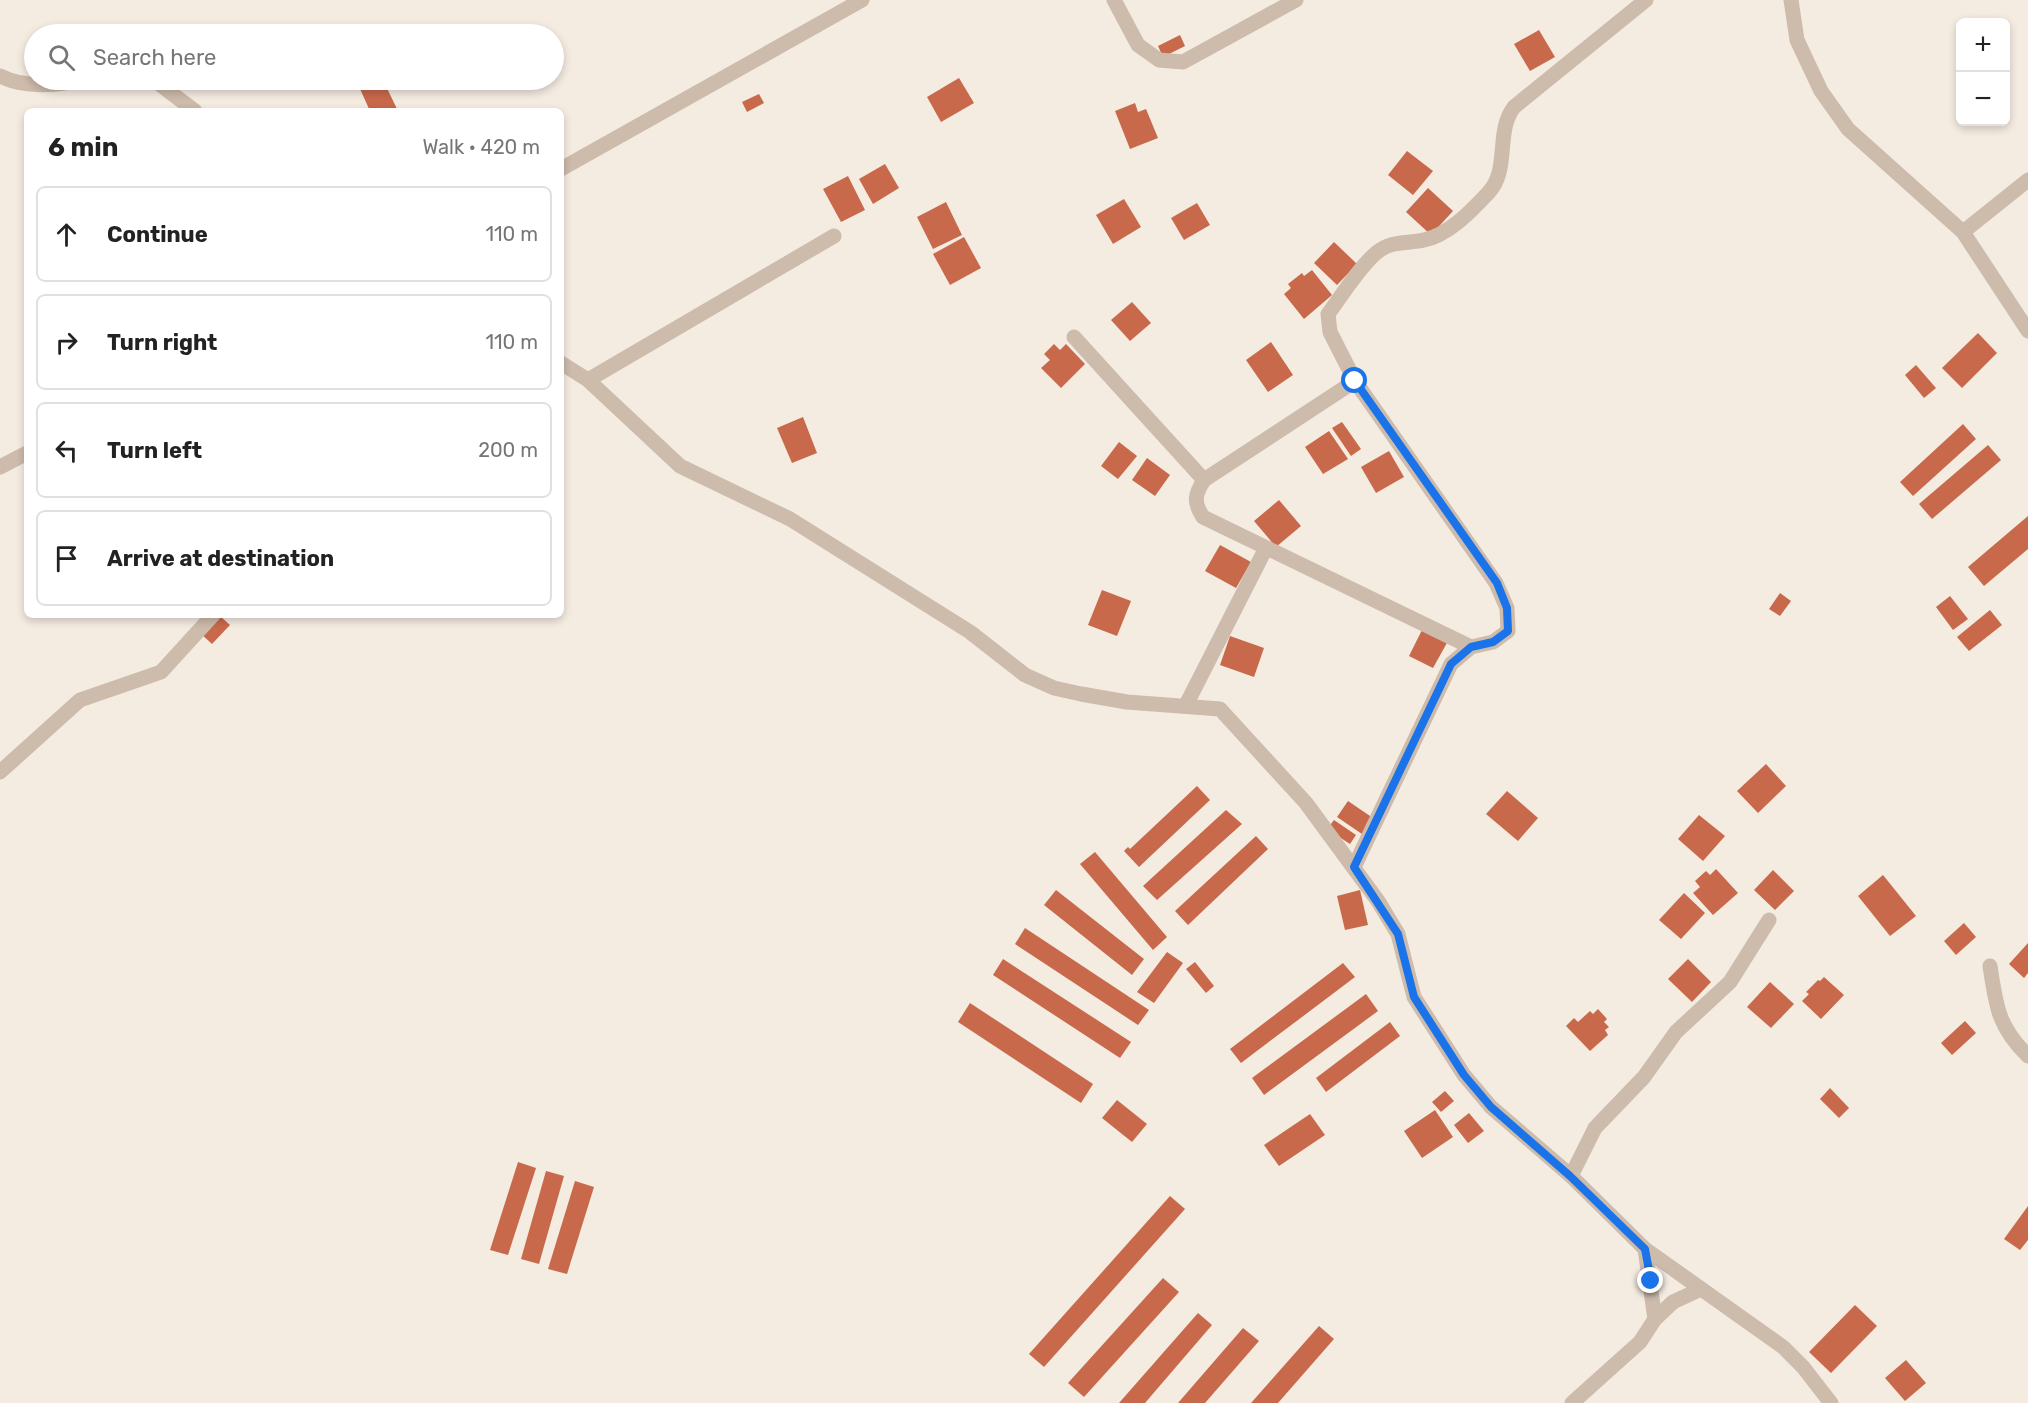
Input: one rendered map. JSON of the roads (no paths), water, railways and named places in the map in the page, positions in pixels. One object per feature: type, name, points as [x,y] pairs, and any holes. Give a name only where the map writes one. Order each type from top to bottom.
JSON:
[{"type":"street","points":[[564,167],[862,0]]},
{"type":"street","points":[[1114,0],[1138,45],[1159,60],[1183,62],[1296,0]]},
{"type":"street","points":[[1354,867],[1451,664],[1471,647],[1493,642],[1508,631],[1507,608],[1497,583],[1355,381],[1330,332],[1328,314],[1377,253],[1393,243],[1425,240],[1447,231],[1488,193],[1498,181],[1505,118],[1514,107],[1646,0]]},
{"type":"street","points":[[1791,0],[1797,40],[1821,91],[1848,129],[1963,232],[2028,331]]},
{"type":"street","points":[[0,76],[24,81]]},
{"type":"street","points":[[167,90],[191,108]]},
{"type":"street","points":[[1963,232],[2028,180]]},
{"type":"street","points":[[588,380],[834,236]]},
{"type":"street","points":[[1074,337],[1204,480]]},
{"type":"street","points":[[564,365],[588,380],[680,466],[790,519],[970,632],[1025,675],[1054,688],[1081,694],[1126,702],[1186,705],[1220,710],[1306,803],[1354,867],[1398,934],[1414,997],[1464,1075],[1491,1107],[1570,1176],[1645,1249],[1783,1347],[1803,1366],[1831,1403]]},
{"type":"street","points":[[1355,381],[1204,480],[1196,493],[1196,506],[1203,517],[1471,647]]},
{"type":"street","points":[[0,467],[24,455]]},
{"type":"street","points":[[1186,705],[1266,548]]},
{"type":"street","points":[[0,772],[81,700],[161,672],[210,618]]},
{"type":"street","points":[[1570,1176],[1595,1128],[1644,1077],[1676,1032],[1730,982],[1769,920]]},
{"type":"street","points":[[1990,966],[1996,1011],[2003,1027],[2028,1056]]},
{"type":"street","points":[[1645,1249],[1655,1319]]},
{"type":"street","points":[[1572,1403],[1640,1342],[1655,1319],[1673,1302],[1701,1289]]}]
